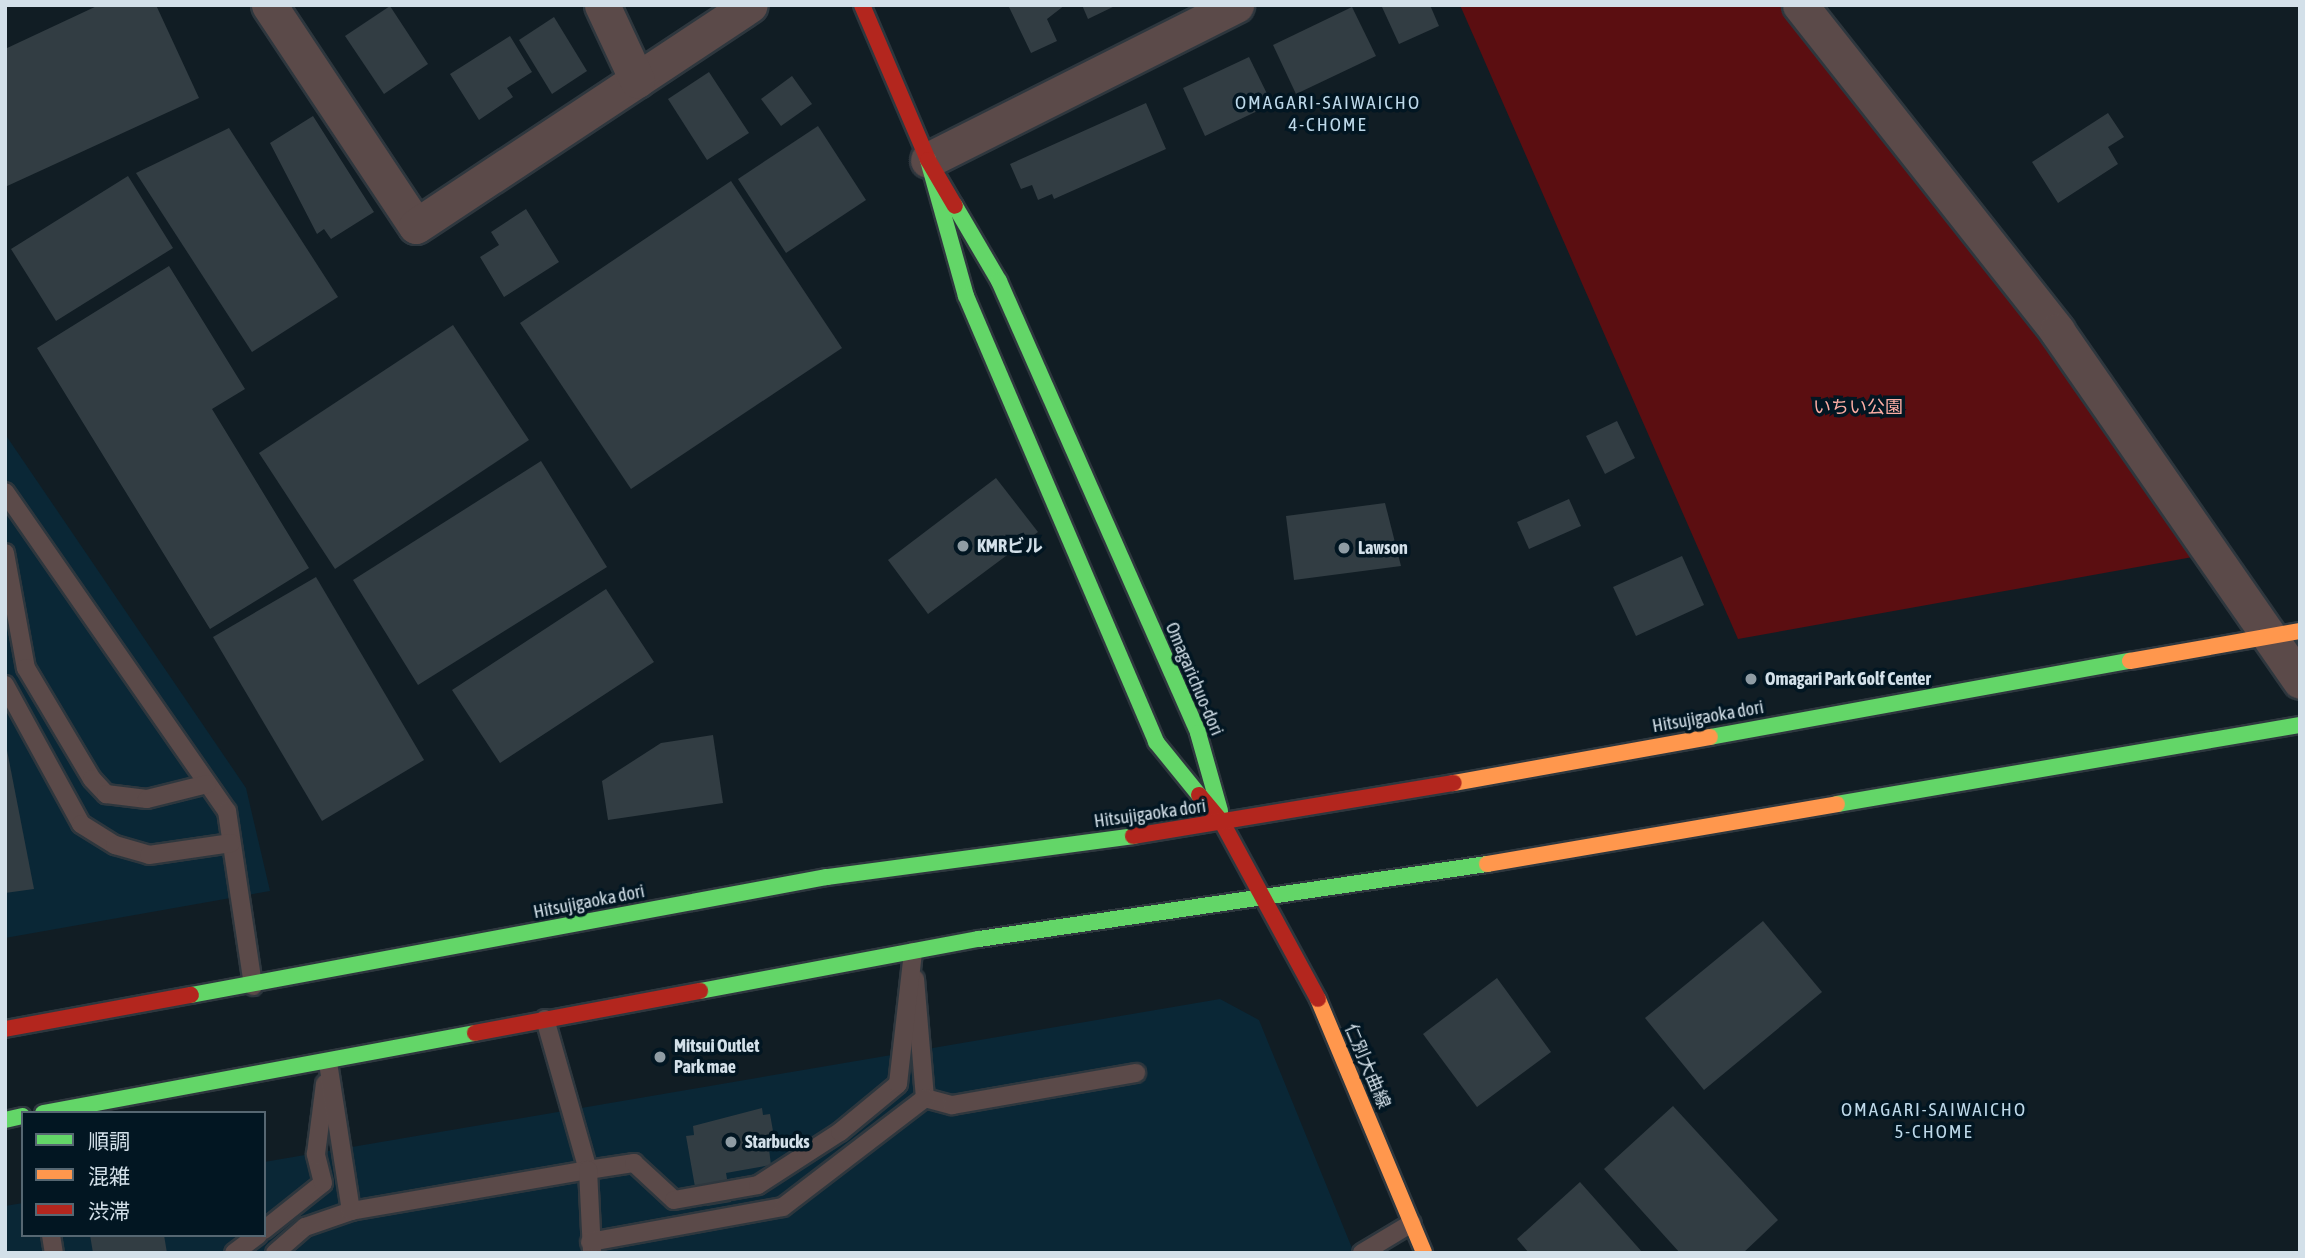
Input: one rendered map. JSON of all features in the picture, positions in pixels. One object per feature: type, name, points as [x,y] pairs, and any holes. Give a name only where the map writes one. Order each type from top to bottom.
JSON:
[{"type":"main road","name":"Omagarichuo-dori","points":[[862,5],[928,160],[999,281],[1198,733],[1223,824]]},
{"type":"main road","name":"Omagarichuo-dori","points":[[928,160],[966,296],[1156,742],[1223,824]]},
{"type":"main road","name":"Hitsujigaoka dori","points":[[5,1028],[253,986],[827,877],[1223,824],[2285,633]]},
{"type":"main road","points":[[54,1111],[328,1063],[545,1019],[913,952],[1266,899],[2300,725]]},
{"type":"main road","name":"仁別大曲線","points":[[1223,824],[1310,979],[1424,1253]]},
{"type":"street","points":[[269,5],[416,226],[750,5]]},
{"type":"street","points":[[602,5],[637,80]]},
{"type":"street","points":[[928,160],[1236,5]]},
{"type":"street","points":[[1800,5],[2057,331],[2285,633],[2300,681]]},
{"type":"lane","points":[[5,492],[227,811],[253,986]]},
{"type":"lane","points":[[5,553],[26,668],[67,737],[106,794],[147,799],[207,784]]},
{"type":"lane","points":[[5,685],[81,824],[115,845],[149,855],[231,843]]},
{"type":"lane","points":[[913,952],[925,1098]]},
{"type":"lane","points":[[275,1253],[304,1227],[351,1211],[634,1163],[674,1200],[774,1180],[898,1084],[913,952]]},
{"type":"lane","points":[[545,1019],[588,1170],[591,1247],[783,1207],[925,1098]]},
{"type":"lane","points":[[328,1063],[351,1211]]},
{"type":"lane","points":[[266,1228],[323,1184],[316,1153],[328,1063]]},
{"type":"lane","points":[[925,1098],[952,1105],[1136,1073]]},
{"type":"lane","points":[[1362,1253],[1412,1223]]},
{"type":"lane","points":[[234,1253],[255,1237]]},
{"type":"shaded area","points":[[5,434],[246,788],[270,891],[5,938]]},
{"type":"shaded area","points":[[1220,999],[1259,1020],[1354,1253],[5,1253],[5,1206],[21,1203],[21,1237],[266,1237],[266,1162]]},
{"type":"green space","name":"いちい公園","points":[[1460,5],[1800,5],[2215,553],[1738,639]]},
{"type":"building","points":[[99,5],[156,5],[199,98],[5,187],[5,49]]},
{"type":"building","points":[[1008,5],[1065,5],[1047,19],[1057,41],[1031,53]]},
{"type":"building","points":[[1082,5],[1117,5],[1088,19]]},
{"type":"building","points":[[1430,5],[1439,26],[1399,44],[1382,7]]},
{"type":"building","points":[[390,6],[428,64],[384,94],[345,36]]},
{"type":"building","points":[[1352,7],[1376,56],[1296,94],[1273,45]]},
{"type":"building","points":[[554,17],[587,71],[552,94],[519,40]]},
{"type":"building","points":[[510,36],[532,72],[507,88],[513,97],[479,120],[450,74]]},
{"type":"building","points":[[1249,57],[1272,104],[1205,136],[1183,88]]},
{"type":"building","points":[[709,72],[749,133],[707,160],[668,99]]},
{"type":"building","points":[[792,76],[812,104],[781,126],[761,99]]},
{"type":"building","points":[[1146,103],[1166,149],[1054,199],[1052,194],[1038,200],[1032,185],[1021,189],[1010,164]]},
{"type":"building","points":[[2108,113],[2124,137],[2108,147],[2118,164],[2058,203],[2032,162]]},
{"type":"building","points":[[313,116],[374,212],[331,239],[324,229],[317,234],[270,143]]},
{"type":"building","points":[[818,126],[866,200],[786,253],[738,179]]},
{"type":"building","points":[[229,128],[338,297],[252,352],[136,173]]},
{"type":"building","points":[[128,176],[173,248],[56,321],[11,249]]},
{"type":"building","points":[[731,181],[842,348],[631,489],[520,323]]},
{"type":"building","points":[[526,209],[559,262],[504,297],[480,257],[499,245],[491,232]]},
{"type":"building","points":[[169,266],[245,389],[212,409],[309,568],[210,629],[37,348]]},
{"type":"building","points":[[453,325],[529,440],[335,569],[259,453]]},
{"type":"building","points":[[1617,421],[1635,458],[1605,474],[1586,436]]},
{"type":"building","points":[[541,461],[607,567],[418,685],[353,580]]},
{"type":"building","name":"KMRビル","points":[[996,478],[1038,532],[928,614],[888,560]]},
{"type":"building","points":[[1569,499],[1581,526],[1529,549],[1517,522]]},
{"type":"building","name":"Lawson","points":[[1385,503],[1401,566],[1294,580],[1286,516]]},
{"type":"building","points":[[1682,556],[1704,605],[1636,636],[1613,587]]},
{"type":"building","points":[[316,577],[424,760],[322,821],[213,637]]},
{"type":"building","points":[[606,589],[654,662],[500,763],[452,690]]},
{"type":"building","points":[[713,735],[723,803],[608,820],[602,781],[661,743]]},
{"type":"building","points":[[5,740],[34,889],[5,893]]},
{"type":"building","points":[[1763,921],[1822,992],[1704,1090],[1645,1018]]},
{"type":"building","points":[[1497,978],[1551,1052],[1477,1107],[1423,1034]]},
{"type":"building","points":[[1673,1106],[1778,1220],[1743,1253],[1680,1253],[1604,1169]]},
{"type":"building","name":"Starbucks","points":[[762,1108],[763,1115],[770,1114],[776,1148],[769,1149],[771,1165],[726,1173],[731,1202],[707,1206],[704,1185],[695,1187],[686,1136],[694,1135],[693,1126]]},
{"type":"building","points":[[1580,1182],[1643,1253],[1529,1253],[1517,1239]]},
{"type":"building","points":[[90,1237],[164,1237],[167,1253],[93,1253]]},
{"type":"traffic: fast","points":[[928,160],[966,296],[1156,742],[1199,795]]},
{"type":"traffic: fast","points":[[955,206],[999,281],[1198,733],[1220,811]]},
{"type":"traffic: fast","points":[[1710,737],[2130,661]]},
{"type":"traffic: fast","points":[[1837,804],[2300,725]]},
{"type":"traffic: fast","points":[[191,995],[827,877],[1133,836]]},
{"type":"traffic: fast","points":[[700,991],[979,939],[1487,864]]},
{"type":"traffic: fast","points":[[54,1111],[475,1033]]},
{"type":"traffic: fast","points":[[5,1120],[21,1116]]},
{"type":"traffic: slow","points":[[2130,661],[2300,631]]},
{"type":"traffic: slow","points":[[1454,783],[1710,737]]},
{"type":"traffic: slow","points":[[1487,864],[1837,804]]},
{"type":"traffic: slow","points":[[1318,999],[1424,1253]]},
{"type":"traffic: jam","points":[[862,5],[928,160],[955,206]]},
{"type":"traffic: jam","points":[[1133,836],[1454,783]]},
{"type":"traffic: jam","points":[[1199,795],[1223,824],[1318,999]]},
{"type":"traffic: jam","points":[[475,1033],[700,991]]},
{"type":"traffic: jam","points":[[5,1029],[191,995]]},
{"type":"place","name":"KMRビル","points":[[963,546]]},
{"type":"place","name":"Lawson","points":[[1344,548]]},
{"type":"place","name":"Omagari Park Golf Center","points":[[1751,679]]},
{"type":"place","name":"Mitsui Outlet Park mae","points":[[660,1057]]},
{"type":"place","name":"Starbucks","points":[[731,1142]]},
{"type":"district","name":"OMAGARI-SAIWAICHO 4-CHOME","points":[[1328,114]]},
{"type":"district","name":"OMAGARI-SAIWAICHO 5-CHOME","points":[[1934,1121]]}]
